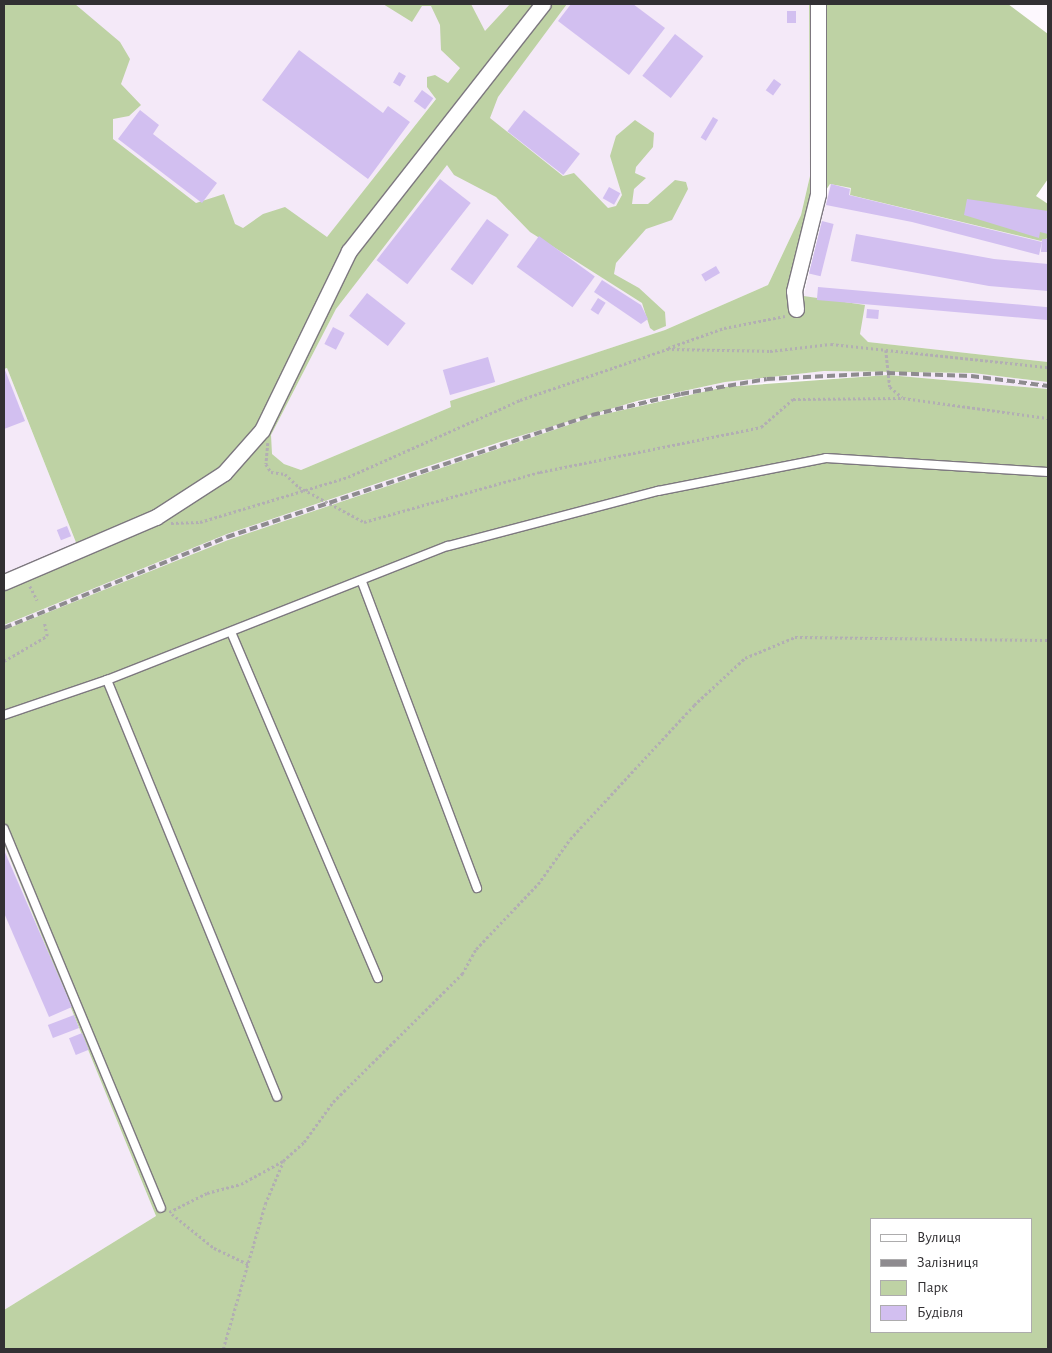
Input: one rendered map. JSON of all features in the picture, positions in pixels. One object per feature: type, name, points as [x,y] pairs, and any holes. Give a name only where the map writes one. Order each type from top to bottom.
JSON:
[{"type":"street","points":[[4,582],[156,517],[209,486],[262,430],[349,251],[543,4]]},
{"type":"street","points":[[796,309],[794,291],[818,194],[818,4]]},
{"type":"lane","points":[[4,715],[107,680],[362,582],[448,546],[536,521],[658,491],[826,458],[1048,472]]},
{"type":"lane","points":[[362,582],[478,888]]},
{"type":"lane","points":[[231,632],[378,978]]},
{"type":"lane","points":[[107,680],[277,1097]]},
{"type":"lane","points":[[4,829],[160,1208]]},
{"type":"path","points":[[156,517],[177,524],[200,522],[305,491],[390,461],[520,400],[724,328],[780,319],[796,309]]},
{"type":"path","points":[[667,349],[746,349],[831,344],[1048,367]]},
{"type":"path","points":[[886,350],[890,387],[903,398]]},
{"type":"path","points":[[262,430],[268,440],[268,469],[285,474],[305,491],[364,522],[540,472],[761,427],[793,399],[903,398],[1048,418]]},
{"type":"path","points":[[24,574],[38,600]]},
{"type":"path","points":[[4,661],[47,636],[44,622]]},
{"type":"path","points":[[223,1349],[249,1264],[264,1204],[283,1161],[334,1102],[453,984],[476,949],[538,884],[603,804],[694,705],[745,658],[795,637],[1048,640]]},
{"type":"path","points":[[172,1214],[207,1193],[241,1184],[283,1161]]},
{"type":"path","points":[[160,1208],[172,1214],[214,1248],[249,1264]]},
{"type":"shaded area","points":[[57,4],[510,4],[284,293],[8,79]]},
{"type":"shaded area","points":[[567,4],[809,4],[810,176],[801,215],[768,285],[665,330],[451,401],[451,407],[301,470],[284,464],[271,454],[271,435],[336,309]]},
{"type":"shaded area","points":[[830,184],[851,188],[850,195],[1041,241],[1048,238],[1048,362],[868,342],[803,299]]},
{"type":"shaded area","points":[[7,368],[77,545],[4,575],[4,369]]},
{"type":"shaded area","points":[[824,371],[973,373],[1048,382],[1048,389],[888,375],[769,382],[681,396],[592,417],[228,540],[4,630],[4,625],[227,534],[591,412],[725,382]]},
{"type":"shaded area","points":[[4,844],[156,1216],[4,1310]]},
{"type":"green space","points":[[4,4],[75,4],[120,42],[130,59],[121,84],[141,105],[129,116],[113,119],[113,139],[196,203],[224,194],[235,224],[243,228],[263,214],[285,207],[327,237],[436,99],[427,87],[427,77],[435,75],[448,83],[460,68],[441,50],[440,25],[431,6],[422,6],[412,22],[383,4],[471,4],[485,31],[510,4],[536,4],[352,237],[258,427],[221,469],[149,515],[77,545],[7,368],[4,369]]},
{"type":"green space","points":[[548,4],[567,4],[498,97],[490,118],[563,176],[574,173],[608,208],[616,206],[622,195],[610,156],[616,136],[635,120],[654,133],[653,147],[636,167],[635,173],[646,178],[634,189],[632,204],[648,204],[675,180],[686,182],[688,189],[672,220],[646,229],[616,263],[614,274],[639,288],[665,312],[666,326],[654,331],[650,328],[642,303],[530,232],[496,197],[454,175],[447,165],[336,309],[271,435],[272,454],[284,464],[301,470],[451,407],[450,401],[665,330],[768,285],[801,215],[810,176],[809,4],[814,4],[815,194],[790,294],[865,305],[860,334],[868,342],[1048,362],[1048,382],[973,373],[824,371],[725,382],[637,401],[503,441],[227,534],[4,625],[4,587],[153,523],[252,448],[344,269]]},
{"type":"green space","points":[[822,4],[1008,4],[1048,34],[1048,179],[1036,196],[1048,204],[1048,238],[1041,241],[850,195],[851,188],[830,184],[826,190]]},
{"type":"green space","points":[[888,375],[1048,389],[1048,1349],[4,1349],[4,1310],[156,1216],[4,844],[4,630],[228,540],[592,417],[725,387]]},
{"type":"building","points":[[571,4],[633,4],[665,28],[629,75],[558,21]]},
{"type":"building","points":[[787,11],[796,11],[796,23],[787,23]]},
{"type":"building","points":[[675,34],[703,56],[671,98],[642,76]]},
{"type":"building","points":[[299,50],[383,113],[388,106],[410,122],[368,179],[262,100]]},
{"type":"building","points":[[399,72],[406,76],[400,86],[393,82]]},
{"type":"building","points":[[774,79],[781,84],[773,96],[766,90]]},
{"type":"building","points":[[422,90],[433,98],[425,110],[414,101]]},
{"type":"building","points":[[140,110],[159,125],[153,134],[217,183],[202,203],[118,139]]},
{"type":"building","points":[[524,110],[580,154],[563,175],[507,131]]},
{"type":"building","points":[[713,117],[718,120],[706,141],[701,138]]},
{"type":"building","points":[[440,179],[471,203],[407,284],[377,260]]},
{"type":"building","points":[[831,184],[850,189],[849,195],[1042,242],[1039,255],[912,222],[826,205]]},
{"type":"building","points":[[609,187],[620,193],[614,205],[603,198]]},
{"type":"building","points":[[967,199],[1048,211],[1048,234],[1040,232],[1039,238],[964,215]]},
{"type":"building","points":[[487,219],[509,235],[472,285],[451,269]]},
{"type":"building","points":[[822,221],[834,224],[821,276],[809,273]]},
{"type":"building","points":[[856,234],[994,259],[1048,264],[1048,291],[989,286],[851,261]]},
{"type":"building","points":[[539,236],[595,277],[572,307],[517,267]]},
{"type":"building","points":[[1042,239],[1048,239],[1048,252],[1041,252]]},
{"type":"building","points":[[716,266],[720,273],[705,281],[701,274]]},
{"type":"building","points":[[602,280],[641,305],[648,319],[641,324],[594,292]]},
{"type":"building","points":[[818,287],[1048,307],[1047,320],[817,300]]},
{"type":"building","points":[[367,293],[406,323],[388,346],[349,316]]},
{"type":"building","points":[[598,298],[606,303],[598,315],[591,310]]},
{"type":"building","points":[[867,309],[879,310],[878,319],[866,318]]},
{"type":"building","points":[[333,327],[345,333],[336,350],[324,344]]},
{"type":"building","points":[[488,357],[495,382],[450,395],[443,370]]},
{"type":"building","points":[[4,371],[25,421],[4,429]]},
{"type":"building","points":[[67,526],[71,536],[61,540],[57,530]]},
{"type":"building","points":[[4,850],[72,1007],[49,1017],[4,913]]},
{"type":"building","points":[[74,1015],[79,1028],[53,1038],[48,1025]]},
{"type":"building","points":[[82,1033],[89,1050],[76,1055],[69,1038]]},
{"type":"railway","points":[[4,628],[227,537],[592,415],[681,394],[767,379],[887,373],[971,376],[1048,386]]}]
